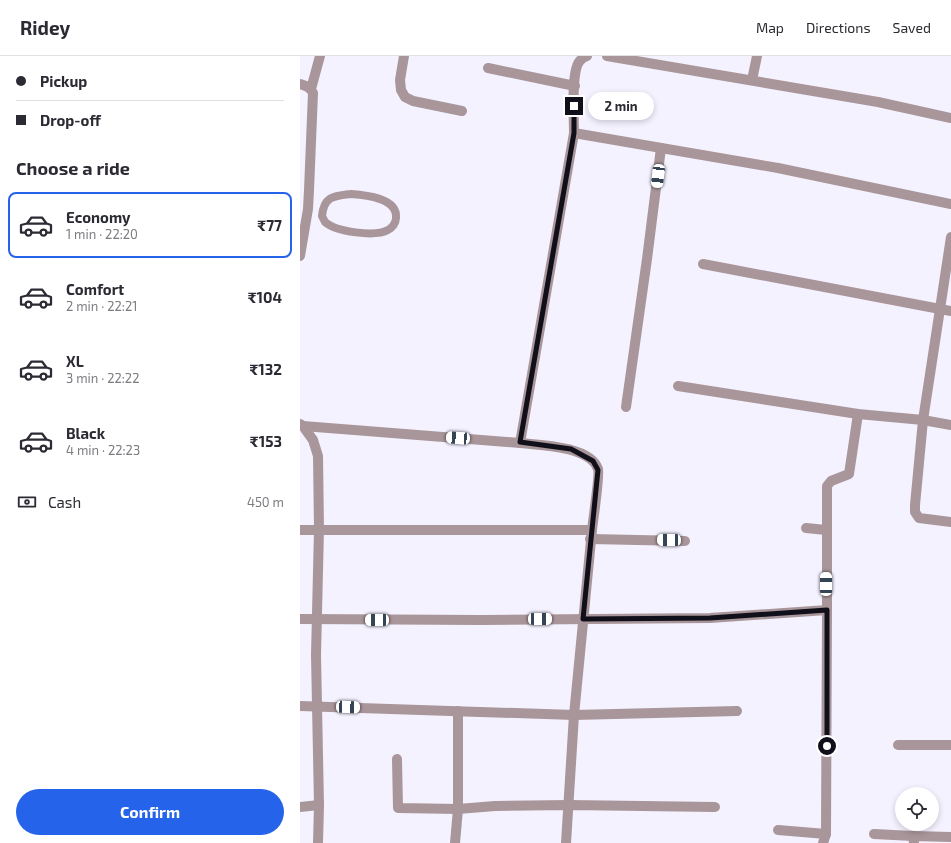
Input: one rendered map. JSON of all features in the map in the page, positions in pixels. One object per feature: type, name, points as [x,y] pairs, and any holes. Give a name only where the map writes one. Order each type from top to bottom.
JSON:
[{"type":"street","points":[[300,256],[308,209],[305,190],[313,99],[311,89],[320,56]]},
{"type":"street","points":[[404,56],[400,85],[405,97],[413,101],[462,111]]},
{"type":"street","points":[[520,442],[574,133],[576,72],[579,62],[587,56]]},
{"type":"street","points":[[607,56],[878,102],[951,118]]},
{"type":"street","points":[[752,80],[757,56]]},
{"type":"street","points":[[488,68],[575,86]]},
{"type":"street","points":[[300,84],[311,89]]},
{"type":"street","points":[[574,133],[778,168],[951,204]]},
{"type":"street","points":[[626,406],[661,148]]},
{"type":"street","points":[[951,237],[923,420],[915,512],[919,518],[951,522]]},
{"type":"street","points":[[703,264],[951,311]]},
{"type":"street","points":[[678,386],[858,414],[923,420],[951,425]]},
{"type":"street","points":[[778,830],[825,838],[827,486],[831,481],[849,474],[858,414]]},
{"type":"street","points":[[302,425],[520,442],[571,449],[593,461],[598,470],[574,714],[566,843]]},
{"type":"street","points":[[302,425],[313,440],[318,456],[319,529],[316,619],[319,805],[318,843]]},
{"type":"street","points":[[806,528],[826,530]]},
{"type":"street","points":[[300,530],[319,529],[591,534],[685,541]]},
{"type":"street","points":[[300,619],[482,620],[710,618],[827,610]]},
{"type":"street","points":[[300,706],[574,714],[737,711]]},
{"type":"street","points":[[455,843],[458,809],[458,711]]},
{"type":"street","points":[[898,745],[951,745]]},
{"type":"street","points":[[397,760],[398,808],[458,809],[495,806],[569,805],[715,807]]},
{"type":"street","points":[[300,807],[319,805]]},
{"type":"street","points":[[874,834],[914,840],[951,837]]},
{"type":"lane","points":[[351,194],[378,198],[389,204],[395,210],[396,218],[393,226],[388,230],[380,233],[365,234],[345,230],[326,222],[322,216],[323,210],[328,199],[351,194]]},
{"type":"lane","points":[[308,209],[323,210]]},
{"type":"route","points":[[574,106],[574,133],[520,442],[571,449],[593,461],[598,470],[583,619],[710,618],[827,610],[827,746]]}]
